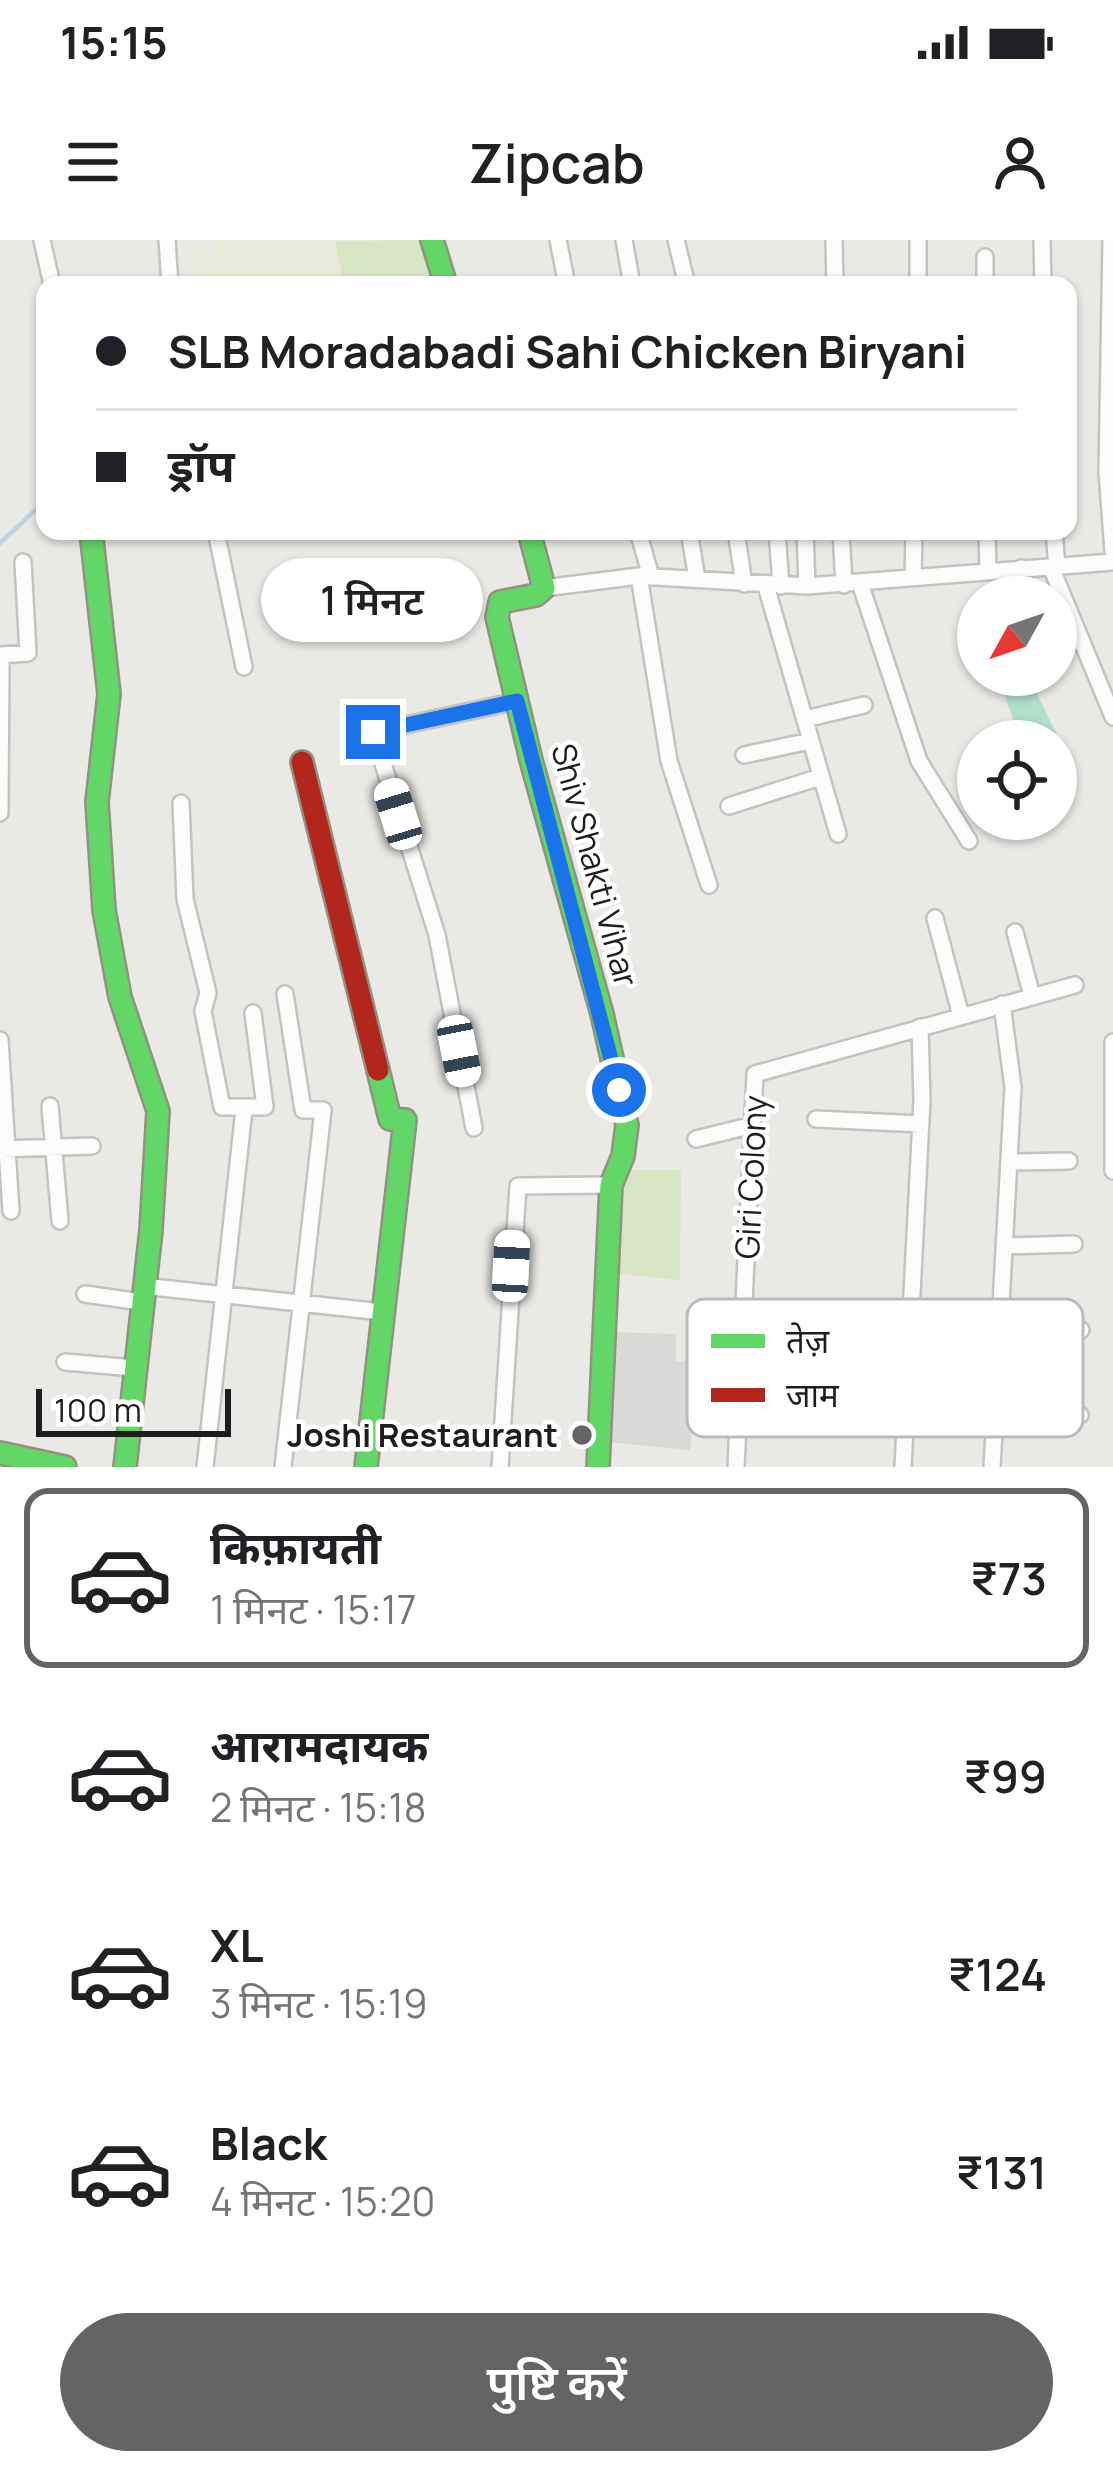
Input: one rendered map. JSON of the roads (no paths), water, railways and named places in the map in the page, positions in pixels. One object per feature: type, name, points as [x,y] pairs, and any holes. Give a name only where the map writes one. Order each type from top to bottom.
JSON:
[{"type":"street","points":[[42,240],[50,276]]},
{"type":"street","points":[[166,240],[169,276]]},
{"type":"street","points":[[432,240],[443,276]]},
{"type":"street","points":[[559,240],[565,276]]},
{"type":"street","points":[[624,240],[630,276]]},
{"type":"street","points":[[676,240],[685,276]]},
{"type":"street","points":[[834,240],[835,276]]},
{"type":"street","points":[[918,240],[918,276]]},
{"type":"street","points":[[1042,240],[1043,276]]},
{"type":"street","points":[[1111,240],[1107,472],[1113,550]]},
{"type":"street","points":[[985,257],[985,276]]},
{"type":"street","points":[[92,540],[109,694],[97,802],[104,910],[120,997],[158,1111],[151,1230],[124,1467]]},
{"type":"street","points":[[218,540],[244,667]]},
{"type":"street","points":[[531,540],[544,588],[645,576],[773,586],[852,584],[1113,562]]},
{"type":"street","points":[[639,540],[669,761],[709,885]]},
{"type":"street","points":[[690,540],[697,579]]},
{"type":"street","points":[[737,540],[744,584]]},
{"type":"street","points":[[776,540],[773,586],[838,834]]},
{"type":"street","points":[[805,540],[807,586]]},
{"type":"street","points":[[843,540],[852,584],[919,761],[969,841]]},
{"type":"street","points":[[913,578],[914,540]]},
{"type":"street","points":[[987,540],[988,571]]},
{"type":"street","points":[[1054,540],[1054,567],[1113,717]]},
{"type":"street","points":[[0,813],[1,655],[28,653],[23,562]]},
{"type":"street","points":[[1021,568],[1023,576]]},
{"type":"street","name":"Shiv Shakti Vihar","points":[[544,588],[536,595],[500,602],[496,609],[627,1125],[623,1156],[611,1185],[598,1467]]},
{"type":"street","points":[[474,1128],[437,935],[373,732],[517,701]]},
{"type":"street","points":[[805,719],[864,705]]},
{"type":"street","points":[[744,755],[810,741]]},
{"type":"street","points":[[302,762],[390,1119],[405,1120],[366,1467]]},
{"type":"street","points":[[729,806],[820,778]]},
{"type":"street","points":[[181,803],[185,899],[208,993],[203,1012],[222,1107],[266,1108],[253,1013]]},
{"type":"street","points":[[935,918],[961,1016]]},
{"type":"street","points":[[1015,932],[1032,996]]},
{"type":"street","name":"Giri Colony","points":[[745,1299],[755,1074],[1075,985]]},
{"type":"street","points":[[283,1467],[323,1110],[303,1110],[285,994]]},
{"type":"street","points":[[1001,1299],[1013,1087],[1002,1004]]},
{"type":"street","points":[[912,1299],[921,1124],[920,1027]]},
{"type":"street","points":[[0,1040],[11,1210]]},
{"type":"street","points":[[1113,1042],[1113,1171]]},
{"type":"street","points":[[50,1106],[60,1221]]},
{"type":"street","points":[[206,1467],[244,1109]]},
{"type":"street","points":[[816,1119],[921,1124]]},
{"type":"street","points":[[696,1139],[753,1125]]},
{"type":"street","points":[[4,1148],[92,1146]]},
{"type":"street","points":[[1010,1162],[1070,1161]]},
{"type":"street","points":[[500,1467],[518,1186],[611,1185]]},
{"type":"street","points":[[1004,1246],[1073,1244]]},
{"type":"street","points":[[86,1294],[223,1296],[382,1312]]},
{"type":"street","points":[[65,1362],[134,1368]]},
{"type":"street","name":"Giri Colony","points":[[736,1467],[738,1437]]},
{"type":"street","points":[[903,1467],[905,1437]]},
{"type":"street","points":[[992,1467],[994,1437]]},
{"type":"street","points":[[0,1454],[60,1467]]},
{"type":"waterway","points":[[0,543],[36,509]]},
{"type":"place","name":"Joshi Restaurant","points":[[582,1435]]}]
